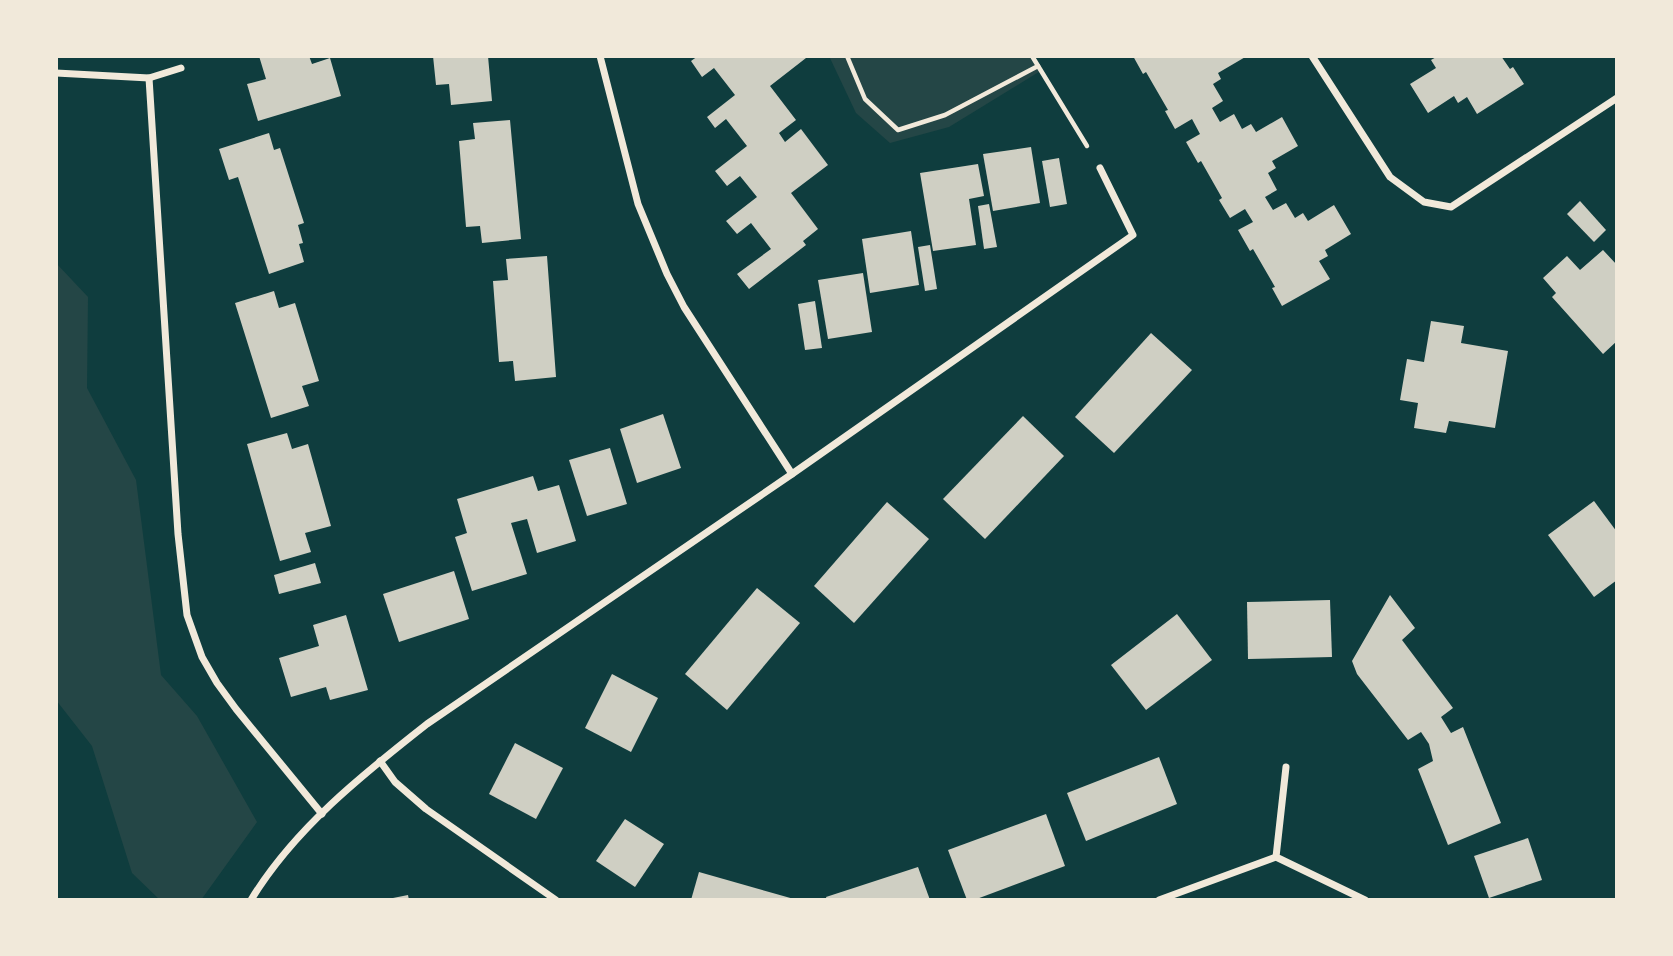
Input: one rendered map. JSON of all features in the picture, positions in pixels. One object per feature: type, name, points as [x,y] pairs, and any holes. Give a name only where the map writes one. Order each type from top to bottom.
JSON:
[{"type":"street","points":[[600,56],[639,205],[667,274],[684,307],[792,474]]},
{"type":"street","points":[[1312,56],[1390,177],[1424,202],[1451,206],[1617,98]]},
{"type":"street","points":[[56,73],[149,78],[181,68]]},
{"type":"street","points":[[149,78],[177,521],[187,615],[202,657],[217,683],[322,814]]},
{"type":"street","points":[[251,900],[293,843],[322,814],[380,761],[427,724],[792,474],[1133,235],[1100,168]]},
{"type":"street","points":[[380,761],[395,782],[426,809],[556,900]]},
{"type":"street","points":[[1276,857],[1286,767]]},
{"type":"street","points":[[1159,900],[1276,857],[1365,900]]},
{"type":"path","points":[[847,56],[865,99],[898,130],[945,115],[1038,66]]},
{"type":"path","points":[[1032,56],[1100,168]]},
{"type":"shaded area","points":[[829,56],[1034,56],[1042,70],[949,127],[890,143],[856,113]]},
{"type":"shaded area","points":[[56,263],[88,297],[87,388],[136,480],[161,675],[197,716],[257,822],[201,900],[160,900],[132,873],[92,746],[56,700]]},
{"type":"building","points":[[259,56],[309,56],[312,64],[330,58],[341,96],[258,121],[247,84],[266,79]]},
{"type":"building","points":[[433,56],[488,56],[492,101],[451,105],[449,84],[436,85]]},
{"type":"building","points":[[698,56],[806,58],[770,86],[796,120],[779,133],[785,142],[801,129],[828,165],[791,193],[818,229],[803,241],[806,245],[749,289],[737,274],[771,249],[751,223],[737,234],[726,221],[757,197],[740,176],[727,186],[715,171],[747,146],[726,119],[715,128],[707,117],[735,95],[714,68],[702,77],[691,61]]},
{"type":"building","points":[[1133,56],[1247,56],[1218,73],[1221,79],[1213,84],[1223,101],[1212,108],[1220,122],[1234,114],[1242,129],[1251,124],[1256,132],[1282,117],[1298,146],[1272,161],[1276,168],[1268,173],[1277,190],[1265,197],[1273,210],[1286,203],[1295,218],[1303,213],[1308,221],[1334,205],[1351,234],[1325,250],[1328,256],[1319,261],[1330,279],[1282,306],[1272,288],[1275,287],[1253,249],[1250,251],[1238,230],[1253,222],[1245,209],[1230,218],[1201,161],[1198,163],[1186,142],[1200,134],[1192,119],[1175,129],[1165,111],[1168,110],[1146,72],[1143,74]]},
{"type":"building","points":[[1438,56],[1501,56],[1510,69],[1513,67],[1524,84],[1477,114],[1467,97],[1458,103],[1454,96],[1428,113],[1410,84],[1436,68],[1431,60]]},
{"type":"building","points":[[510,120],[521,239],[482,243],[480,226],[466,227],[459,141],[475,139],[473,123]]},
{"type":"building","points":[[269,133],[274,150],[280,148],[304,223],[298,225],[304,262],[269,274],[238,177],[229,180],[219,149]]},
{"type":"building","points":[[1031,147],[1040,203],[993,211],[983,154]]},
{"type":"building","points":[[1059,158],[1067,204],[1050,207],[1042,161]]},
{"type":"building","points":[[978,164],[984,196],[969,199],[976,245],[933,251],[920,173]]},
{"type":"building","points":[[1580,201],[1606,230],[1594,242],[1567,214]]},
{"type":"building","points":[[989,204],[997,247],[984,249],[978,206]]},
{"type":"building","points":[[911,231],[919,285],[870,293],[862,239]]},
{"type":"building","points":[[930,245],[937,289],[925,291],[918,247]]},
{"type":"building","points":[[1603,250],[1617,265],[1617,341],[1603,354],[1552,297],[1556,293],[1543,278],[1567,256],[1580,270]]},
{"type":"building","points":[[547,256],[556,377],[515,381],[513,361],[499,362],[493,281],[508,280],[506,259]]},
{"type":"building","points":[[863,273],[872,332],[828,339],[818,280]]},
{"type":"building","points":[[274,291],[279,308],[295,303],[319,381],[302,386],[309,406],[271,418],[235,303]]},
{"type":"building","points":[[815,301],[822,348],[805,350],[798,304]]},
{"type":"building","points":[[1431,321],[1464,326],[1461,343],[1508,351],[1495,428],[1449,421],[1446,433],[1414,428],[1418,403],[1400,400],[1407,359],[1424,362]]},
{"type":"building","points":[[1151,333],[1192,370],[1114,453],[1075,417]]},
{"type":"building","points":[[663,414],[681,468],[637,483],[620,429]]},
{"type":"building","points":[[1023,416],[1064,456],[985,539],[943,499]]},
{"type":"building","points":[[287,433],[292,449],[308,444],[331,526],[305,533],[311,552],[280,561],[247,444]]},
{"type":"building","points":[[610,448],[627,504],[587,516],[569,460]]},
{"type":"building","points":[[533,476],[538,491],[559,485],[576,541],[537,553],[527,519],[511,523],[527,574],[472,591],[455,537],[467,533],[457,499]]},
{"type":"building","points":[[1594,501],[1617,532],[1617,580],[1594,597],[1548,535]]},
{"type":"building","points":[[887,502],[929,539],[854,623],[814,586]]},
{"type":"building","points":[[315,563],[321,583],[279,594],[274,575]]},
{"type":"building","points":[[454,571],[469,619],[399,642],[383,594]]},
{"type":"building","points":[[757,588],[800,623],[727,710],[685,674]]},
{"type":"building","points":[[1390,595],[1415,628],[1402,640],[1453,708],[1441,717],[1451,733],[1463,727],[1501,823],[1448,845],[1418,769],[1433,761],[1429,744],[1421,732],[1408,740],[1357,674],[1352,661]]},
{"type":"building","points":[[1330,600],[1332,657],[1248,659],[1247,602]]},
{"type":"building","points":[[1177,614],[1212,660],[1146,710],[1111,665]]},
{"type":"building","points":[[346,615],[368,690],[330,700],[326,687],[291,697],[279,658],[319,646],[313,625]]},
{"type":"building","points":[[612,674],[658,698],[631,752],[585,728]]},
{"type":"building","points":[[515,743],[563,768],[536,819],[489,794]]},
{"type":"building","points":[[1159,757],[1177,804],[1086,841],[1067,793]]},
{"type":"building","points":[[1046,814],[1065,866],[974,900],[967,900],[948,850]]},
{"type":"building","points":[[625,819],[664,844],[635,887],[596,861]]},
{"type":"building","points":[[1528,838],[1542,880],[1489,898],[1474,856]]},
{"type":"building","points":[[918,867],[930,900],[827,900],[826,897]]},
{"type":"building","points":[[699,872],[794,899],[794,900],[691,900]]},
{"type":"building","points":[[408,895],[409,900],[388,899]]}]
